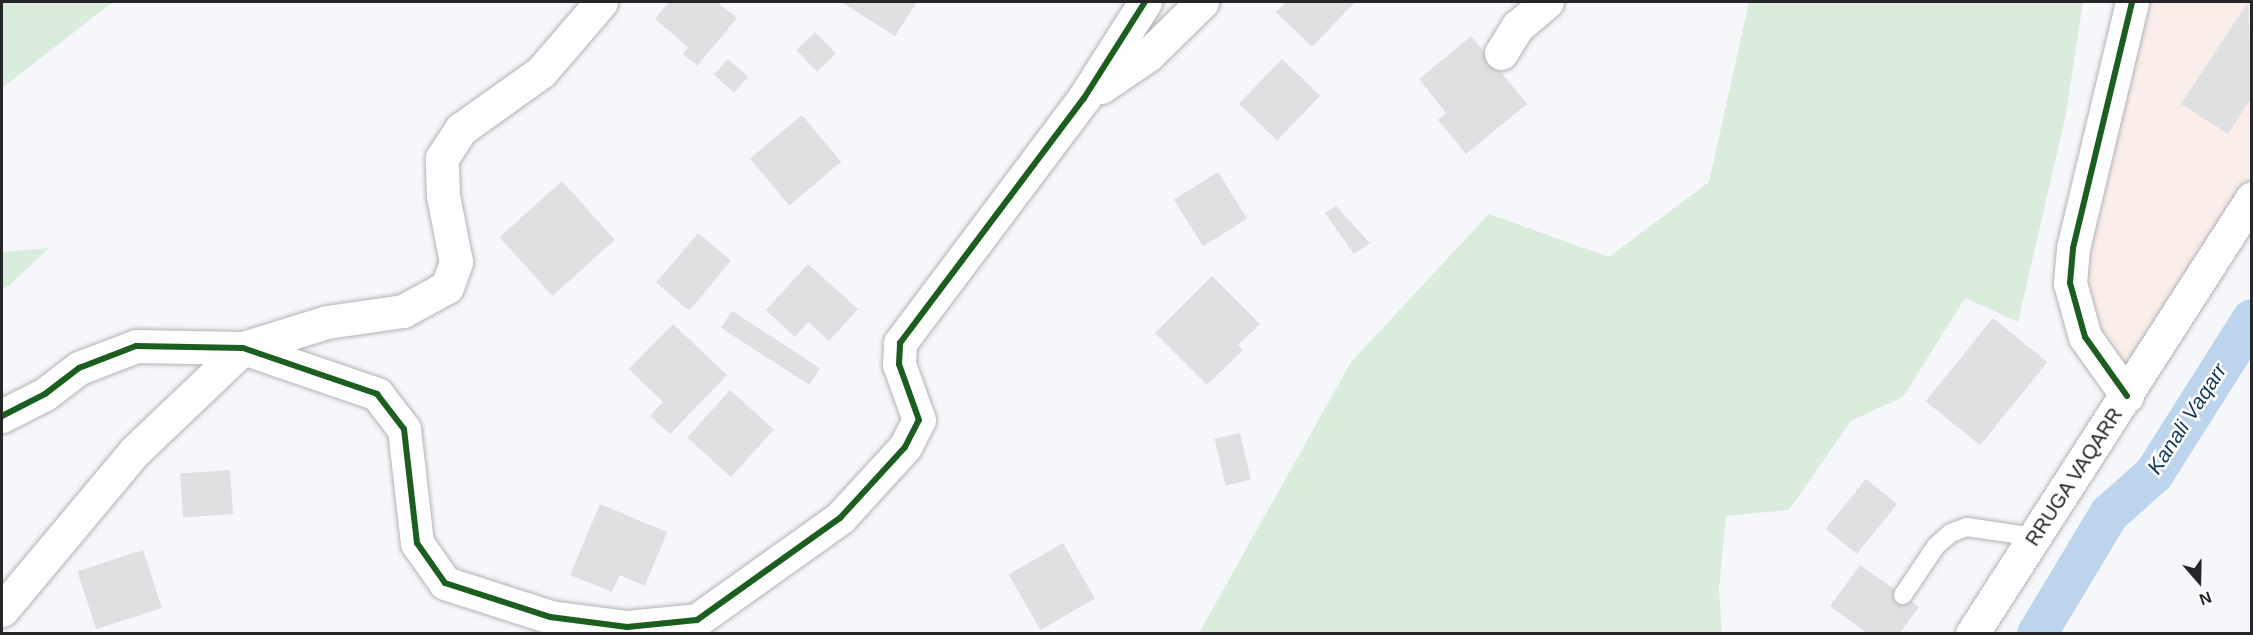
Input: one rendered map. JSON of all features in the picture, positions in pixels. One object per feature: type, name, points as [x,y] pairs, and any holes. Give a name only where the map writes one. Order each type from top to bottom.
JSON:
[{"type":"street","points":[[2,610],[135,451],[243,348],[316,325],[403,311],[447,287],[456,262],[443,196],[442,158],[461,129],[541,72],[601,2]]},
{"type":"street","points":[[2,416],[45,394],[79,368],[136,346],[243,348],[377,394],[404,429],[417,543],[445,583],[550,617],[627,627],[697,620],[840,518],[905,447],[919,420],[899,364],[900,344],[1084,98],[1146,2]]},
{"type":"street","points":[[1084,98],[1148,54],[1202,2]]},
{"type":"street","points":[[1501,53],[1517,27],[1547,2]]},
{"type":"street","points":[[2127,396],[2085,337],[2070,283],[2073,248],[2132,2]]},
{"type":"street","name":"RRUGA VAQARR","points":[[1972,633],[2127,396],[2252,198]]},
{"type":"lane","points":[[1903,596],[1936,546],[1951,533],[1967,527],[2035,537]]},
{"type":"shaded area","points":[[2132,2],[2251,2],[2251,209],[2127,396],[2076,312]]},
{"type":"green space","points":[[2,2],[113,2],[2,88]]},
{"type":"green space","points":[[1749,2],[2083,2],[2065,119],[2018,322],[1965,298],[1903,397],[1851,421],[1789,510],[1726,516],[1719,590],[1722,633],[1199,633],[1351,362],[1489,214],[1609,257],[1709,182]]},
{"type":"green space","points":[[49,248],[10,285],[2,289],[2,252]]},
{"type":"building","points":[[669,2],[717,2],[737,18],[697,66],[683,54],[688,47],[655,19]]},
{"type":"building","points":[[841,2],[917,2],[895,36]]},
{"type":"building","points":[[1286,2],[1355,2],[1312,47],[1276,12]]},
{"type":"building","points":[[2248,2],[2252,97],[2228,134],[2181,104]]},
{"type":"building","points":[[815,32],[836,54],[817,72],[796,50]]},
{"type":"building","points":[[1471,36],[1527,104],[1466,154],[1438,120],[1446,113],[1419,79]]},
{"type":"building","points":[[728,59],[748,77],[734,93],[714,75]]},
{"type":"building","points":[[1282,59],[1320,96],[1277,140],[1239,104]]},
{"type":"building","points":[[802,115],[841,162],[789,205],[750,159]]},
{"type":"building","points":[[1218,172],[1247,219],[1203,246],[1174,200]]},
{"type":"building","points":[[562,181],[615,240],[552,296],[500,237]]},
{"type":"building","points":[[1336,206],[1370,243],[1354,254],[1325,213]]},
{"type":"building","points":[[698,233],[731,261],[689,310],[656,283]]},
{"type":"building","points":[[808,264],[858,309],[829,341],[808,322],[795,337],[766,310]]},
{"type":"building","points":[[1212,276],[1260,324],[1238,345],[1243,350],[1207,385],[1155,333]]},
{"type":"building","points":[[732,311],[820,368],[809,385],[721,328]]},
{"type":"building","points":[[1993,318],[2047,362],[1980,445],[1926,401]]},
{"type":"building","points":[[673,324],[727,375],[670,434],[650,416],[663,402],[629,369]]},
{"type":"building","points":[[730,390],[774,429],[731,477],[687,438]]},
{"type":"building","points":[[1240,433],[1251,480],[1225,486],[1215,439]]},
{"type":"building","points":[[230,470],[233,514],[183,517],[180,473]]},
{"type":"building","points":[[1866,479],[1897,504],[1857,554],[1826,529]]},
{"type":"building","points":[[600,504],[667,532],[645,586],[620,575],[612,592],[570,575]]},
{"type":"building","points":[[1063,543],[1095,598],[1040,630],[1008,574]]},
{"type":"building","points":[[143,550],[162,608],[96,629],[77,571]]},
{"type":"building","points":[[1860,565],[1919,607],[1899,634],[1868,634],[1830,606]]},
{"type":"waterway","name":"Kanali Vaqarr","points":[[2037,634],[2109,514],[2154,474],[2252,319]]},
{"type":"cycle path","points":[[2,416],[45,394],[79,368],[136,346],[243,348],[377,394],[404,429],[417,543],[445,583],[550,617],[627,627],[697,620],[840,518],[905,447],[919,420],[899,364],[900,343],[1084,98],[1145,2]]},
{"type":"cycle path","points":[[2127,396],[2085,337],[2070,283],[2073,248],[2132,2]]}]
